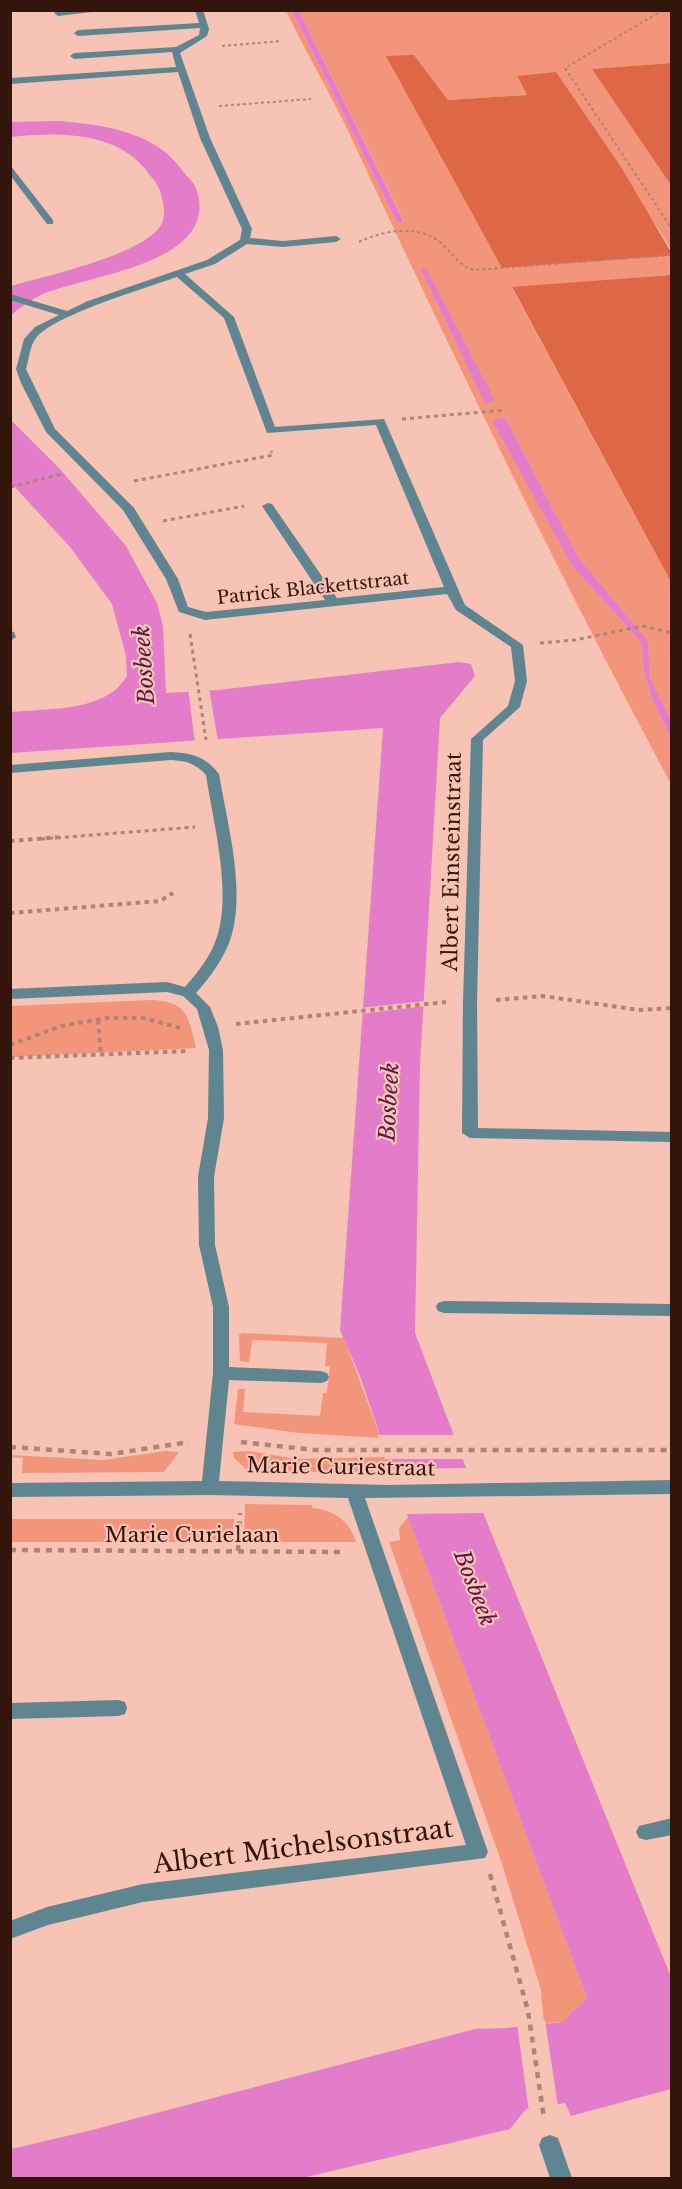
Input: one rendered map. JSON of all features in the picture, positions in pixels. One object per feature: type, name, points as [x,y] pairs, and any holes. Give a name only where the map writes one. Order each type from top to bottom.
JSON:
[{"type":"street","points":[[58,14],[104,10]]},
{"type":"street","points":[[74,56],[178,49],[203,36],[204,25],[199,10]]},
{"type":"street","points":[[78,33],[204,25]]},
{"type":"street","points":[[178,49],[176,53],[180,69],[194,108],[247,229],[245,241],[283,243],[336,239]]},
{"type":"street","points":[[10,81],[180,69]]},
{"type":"street","points":[[10,168],[14,177],[50,222]]},
{"type":"street","name":"Patrick Blackettstraat","points":[[245,241],[211,262],[180,275],[92,303],[39,329],[29,339],[21,369],[50,430],[128,508],[172,579],[183,609],[193,613],[205,616],[451,590]]},
{"type":"street","points":[[180,275],[229,317],[270,430],[381,423],[460,607],[517,645]]},
{"type":"street","points":[[10,297],[69,315]]},
{"type":"street","points":[[268,506],[333,602]]},
{"type":"street","name":"Albert Einsteinstraat","points":[[517,645],[520,681],[514,707],[477,739],[470,1002],[470,1133],[672,1137]]},
{"type":"street","points":[[10,769],[171,756],[203,761],[212,774],[230,909],[225,935],[205,974],[188,993]]},
{"type":"street","points":[[10,994],[167,987],[188,993],[203,1007],[211,1027],[216,1050],[216,1118],[206,1177],[207,1245],[221,1307],[221,1373],[210,1488]]},
{"type":"street","points":[[444,1307],[672,1310]]},
{"type":"street","points":[[221,1373],[321,1377]]},
{"type":"street","name":"Marie Curiestraat","points":[[10,1490],[210,1488],[389,1492],[672,1487]]},
{"type":"street","name":"Albert Michelsonstraat","points":[[10,1930],[47,1916],[143,1893],[478,1852],[354,1491]]},
{"type":"street","points":[[10,1711],[118,1708]]},
{"type":"street","points":[[646,1832],[672,1826]]},
{"type":"street","points":[[550,2145],[561,2178]]},
{"type":"path","points":[[663,10],[565,68],[672,228]]},
{"type":"path","points":[[178,49],[281,41]]},
{"type":"path","points":[[194,108],[311,99]]},
{"type":"path","points":[[336,239],[342,244],[359,242],[370,236],[407,231],[440,242],[467,269],[487,270],[672,255]]},
{"type":"path","points":[[381,423],[410,417],[506,410]]},
{"type":"path","points":[[106,485],[273,454],[264,437],[270,430]]},
{"type":"path","points":[[10,487],[65,473]]},
{"type":"path","points":[[139,525],[261,503],[268,506]]},
{"type":"path","points":[[193,613],[189,629],[206,743]]},
{"type":"path","points":[[517,645],[575,640],[643,626],[672,633]]},
{"type":"path","points":[[10,841],[220,825]]},
{"type":"path","points":[[164,829],[164,835]]},
{"type":"path","points":[[10,913],[160,901],[173,894]]},
{"type":"path","points":[[358,1011],[438,1002],[470,1002],[543,996],[639,1010],[672,1008]]},
{"type":"path","points":[[98,1020],[101,1054]]},
{"type":"path","points":[[10,1058],[216,1050]]},
{"type":"path","name":"Marie Curiestraat","points":[[366,1450],[672,1450]]},
{"type":"path","points":[[238,1551],[242,1489]]},
{"type":"path","name":"Marie Curielaan","points":[[10,1550],[374,1552]]},
{"type":"path","points":[[478,1852],[490,1872],[528,2011],[545,2122]]},
{"type":"shaded area","points":[[286,11],[292,11],[397,222],[404,221],[299,11],[671,11],[671,63],[593,69],[671,185],[671,249],[658,228],[517,77],[527,95],[448,100],[414,55],[502,268],[666,256],[671,252],[671,275],[512,288],[671,582],[671,720],[650,678],[648,641],[578,557],[505,417],[493,420],[572,566],[641,642],[644,670],[652,699],[671,738],[671,784],[546,543],[466,381],[342,119]]},
{"type":"shaded area","points":[[414,55],[448,100],[527,95],[517,76],[556,72],[621,167],[671,252],[667,256],[502,268],[386,56]]},
{"type":"shaded area","points":[[672,63],[671,185],[592,69]]},
{"type":"shaded area","points":[[672,275],[671,582],[512,287]]},
{"type":"shaded area","points":[[152,1000],[173,1004],[185,1013],[196,1048],[11,1057],[11,1006]]},
{"type":"shaded area","points":[[242,1333],[344,1338],[381,1438],[299,1433],[234,1424],[238,1389],[245,1389],[243,1412],[320,1416],[323,1393],[327,1393],[330,1366],[325,1366],[327,1343],[252,1340],[249,1362],[240,1361],[239,1335]]},
{"type":"shaded area","points":[[166,1451],[179,1452],[164,1472],[22,1473],[23,1458],[10,1457],[11,1455],[103,1460]]},
{"type":"shaded area","points":[[249,1451],[295,1459],[388,1457],[392,1472],[246,1472],[246,1469],[234,1458],[233,1452]]},
{"type":"shaded area","points":[[245,1504],[312,1505],[312,1508],[328,1511],[340,1518],[349,1528],[356,1542],[244,1542]]},
{"type":"shaded area","points":[[408,1517],[587,1998],[562,2022],[544,2023],[541,1990],[501,1861],[389,1542],[400,1540],[399,1528]]},
{"type":"shaded area","points":[[11,1519],[234,1519],[233,1542],[11,1542]]},
{"type":"water","points":[[292,11],[299,11],[404,222],[397,222]]},
{"type":"water","points":[[59,121],[127,132],[157,146],[171,157],[195,186],[199,214],[189,234],[170,250],[145,263],[41,295],[25,304],[11,316],[11,286],[90,264],[132,247],[148,238],[159,228],[164,216],[158,186],[136,160],[121,149],[105,142],[67,135],[11,137],[11,122]]},
{"type":"water","points":[[426,268],[495,401],[485,403],[421,269]]},
{"type":"water","points":[[505,417],[578,557],[648,641],[650,678],[671,720],[671,738],[652,699],[644,670],[641,642],[572,566],[492,420]]},
{"type":"water","name":"Bosbeek","points":[[10,419],[60,469],[126,546],[157,603],[163,626],[166,693],[218,690],[459,662],[471,664],[475,676],[440,718],[420,1065],[415,1333],[486,1520],[671,1977],[671,2089],[571,2116],[565,2103],[526,2109],[510,2129],[302,2178],[11,2178],[11,2149],[88,2131],[475,2029],[562,2022],[587,1998],[409,1520],[360,1376],[340,1330],[383,728],[11,753],[11,712],[64,708],[91,702],[114,691],[127,676],[126,656],[112,604],[70,547],[11,483]]},
{"type":"pier","points":[[188,688],[209,688],[218,742],[195,743]]},
{"type":"pier","points":[[426,1001],[426,1006],[360,1014],[360,1008]]},
{"type":"pier","points":[[377,1435],[458,1435],[467,1459],[385,1459]]},
{"type":"pier","points":[[470,1468],[487,1513],[404,1514],[388,1469]]},
{"type":"pier","points":[[545,2020],[558,2107],[529,2112],[517,2024]]}]
